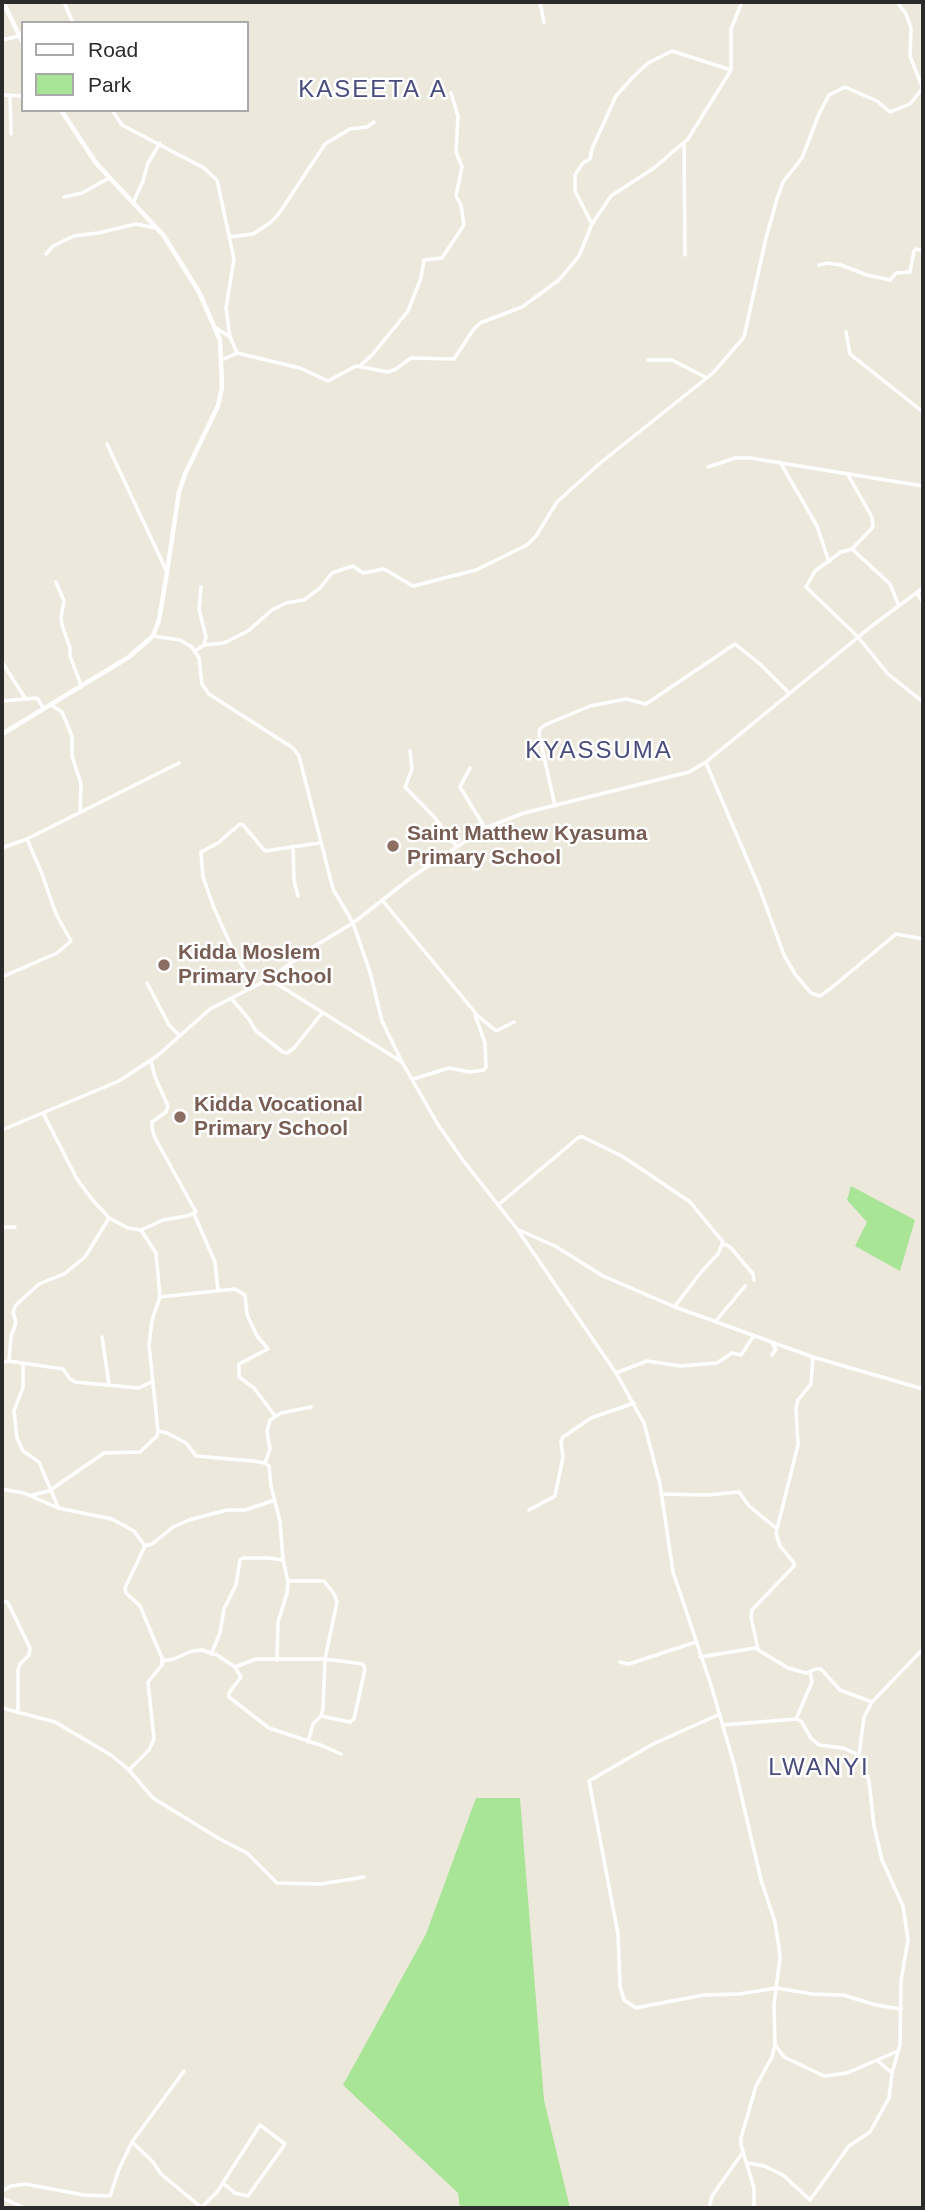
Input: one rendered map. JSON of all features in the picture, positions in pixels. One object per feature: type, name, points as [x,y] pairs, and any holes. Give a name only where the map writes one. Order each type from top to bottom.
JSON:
[{"type":"street","points":[[3,2],[21,40]]},
{"type":"street","points":[[64,2],[72,21]]},
{"type":"street","points":[[540,2],[544,23]]},
{"type":"street","points":[[736,2],[739,7]]},
{"type":"street","points":[[360,366],[388,372],[411,358],[454,359],[480,323],[522,307],[559,280],[579,256],[592,225],[611,196],[654,169],[684,144],[731,70],[731,29],[742,2]]},
{"type":"street","points":[[195,651],[204,645],[224,643],[248,631],[272,610],[286,603],[304,600],[320,588],[332,573],[353,566],[363,573],[384,569],[412,586],[476,570],[527,545],[537,536],[557,502],[707,378],[744,337],[777,199],[783,182],[802,158],[829,95],[845,87],[877,101],[890,112],[910,104],[923,89],[908,48],[911,28],[906,14],[897,2]]},
{"type":"street","points":[[2,40],[19,36]]},
{"type":"street","points":[[592,225],[579,200],[575,175],[583,163],[590,159],[616,96],[648,63],[672,51],[731,70]]},
{"type":"street","points":[[916,72],[923,71]]},
{"type":"street","points":[[222,360],[237,353],[300,368],[328,381],[360,366],[372,355],[408,311],[421,278],[424,260],[442,258],[464,225],[461,205],[456,196],[462,167],[456,152],[458,116],[451,93]]},
{"type":"street","points":[[2,95],[21,96]]},
{"type":"street","points":[[10,95],[11,134]]},
{"type":"street","points":[[2,734],[129,657],[153,636],[159,620],[179,492],[218,406],[222,387],[222,360],[216,328],[199,292],[158,228],[109,178],[85,148],[62,112]]},
{"type":"street","points":[[113,112],[122,125],[160,143],[215,177],[234,259],[231,286],[226,301],[230,337],[237,353]]},
{"type":"street","points":[[229,237],[253,234],[270,223],[325,144],[349,129],[367,127],[374,122]]},
{"type":"street","points":[[132,202],[144,181],[148,163],[160,143]]},
{"type":"street","points":[[684,144],[685,255]]},
{"type":"street","points":[[64,197],[82,193],[109,178]]},
{"type":"street","points":[[46,254],[53,246],[74,236],[136,224],[158,228]]},
{"type":"street","points":[[819,265],[841,265],[890,280],[896,273],[910,272],[914,251],[923,251]]},
{"type":"street","points":[[216,328],[230,337]]},
{"type":"street","points":[[846,332],[850,354],[923,412]]},
{"type":"street","points":[[648,360],[672,360],[707,378]]},
{"type":"street","points":[[107,444],[167,572]]},
{"type":"street","points":[[708,467],[734,458],[780,462],[923,486]]},
{"type":"street","points":[[780,462],[817,526],[829,562]]},
{"type":"street","points":[[848,475],[872,517],[873,527],[852,549],[841,552],[815,571],[806,587],[858,637],[888,674],[923,702]]},
{"type":"street","points":[[852,549],[890,584],[899,606]]},
{"type":"street","points":[[56,582],[64,601],[62,625],[82,687]]},
{"type":"street","points":[[201,587],[198,609],[206,637],[204,645]]},
{"type":"street","points":[[2,1130],[119,1081],[151,1061],[210,1009],[269,979],[313,947],[354,923],[382,900],[485,828],[524,813],[689,772],[706,762],[858,637],[923,588]]},
{"type":"street","points":[[917,593],[923,603]]},
{"type":"street","points":[[153,636],[180,639],[195,651],[199,658],[202,684],[209,694],[293,748],[299,756],[332,889],[354,923],[382,1021],[402,1062],[437,1123],[517,1229],[616,1373],[644,1423],[661,1494],[673,1572],[720,1714],[761,1880],[775,1922],[780,1958],[774,2004],[775,2045],[772,2057],[756,2086],[741,2138],[754,2188],[754,2208]]},
{"type":"street","points":[[555,806],[539,734],[544,724],[590,706],[626,699],[646,704],[735,644],[790,693]]},
{"type":"street","points":[[2,662],[25,698]]},
{"type":"street","points":[[2,701],[39,699],[44,709]]},
{"type":"street","points":[[51,704],[62,712],[72,736],[72,756],[81,784],[80,812]]},
{"type":"street","points":[[410,751],[412,769],[405,787],[435,818],[457,847]]},
{"type":"street","points":[[706,762],[759,887],[783,955],[811,993],[820,996],[896,934],[923,939]]},
{"type":"street","points":[[2,848],[27,839],[179,763]]},
{"type":"street","points":[[470,768],[460,785],[485,828]]},
{"type":"street","points":[[254,986],[232,948],[214,908],[203,877],[200,855],[203,849],[211,848],[240,824],[265,851],[320,842]]},
{"type":"street","points":[[2,977],[57,953],[71,942],[56,914],[27,839]]},
{"type":"street","points":[[293,845],[294,880],[298,896]]},
{"type":"street","points":[[382,900],[474,1012],[496,1031],[514,1022]]},
{"type":"street","points":[[269,979],[402,1062]]},
{"type":"street","points":[[147,983],[169,1025],[180,1036]]},
{"type":"street","points":[[231,998],[256,1031],[287,1053],[322,1013]]},
{"type":"street","points":[[413,1079],[449,1068],[470,1072],[484,1070],[485,1043],[474,1012]]},
{"type":"street","points":[[151,1061],[168,1106],[166,1112],[152,1122],[152,1129],[196,1212],[194,1214],[215,1262],[218,1292]]},
{"type":"street","points":[[43,1113],[77,1179],[109,1218],[128,1228],[141,1230],[163,1220],[194,1214]]},
{"type":"street","points":[[498,1205],[579,1137],[622,1156],[690,1202],[722,1239],[718,1254],[675,1307]]},
{"type":"street","points":[[9,1360],[10,1336],[16,1322],[13,1308],[39,1284],[64,1273],[85,1257],[109,1218]]},
{"type":"street","points":[[2,1227],[15,1227]]},
{"type":"street","points":[[517,1229],[555,1246],[603,1276],[675,1307],[813,1357],[923,1388]]},
{"type":"street","points":[[32,1495],[49,1491],[104,1453],[140,1452],[157,1436],[149,1345],[152,1320],[160,1297],[156,1253],[141,1230]]},
{"type":"street","points":[[721,1247],[724,1244],[731,1248],[753,1274],[754,1280]]},
{"type":"street","points":[[715,1322],[745,1286]]},
{"type":"street","points":[[160,1297],[235,1289],[246,1297],[247,1315],[257,1336],[268,1349],[239,1364],[239,1377],[254,1388],[275,1416]]},
{"type":"street","points":[[616,1373],[647,1361],[680,1367],[717,1363],[732,1353],[741,1355],[753,1336]]},
{"type":"street","points":[[102,1337],[109,1384]]},
{"type":"street","points":[[772,1343],[776,1349],[772,1355]]},
{"type":"street","points":[[813,1357],[811,1384],[798,1400],[798,1445],[786,1500],[776,1528],[780,1546],[794,1563],[771,1592],[752,1609],[751,1617],[758,1649],[782,1666],[803,1673],[821,1669],[841,1690],[872,1702]]},
{"type":"street","points":[[2,1362],[9,1360],[63,1369],[75,1382],[139,1388],[153,1381]]},
{"type":"street","points":[[23,1364],[23,1387],[14,1411],[17,1438],[23,1451],[38,1462],[58,1508]]},
{"type":"street","points":[[529,1510],[555,1496],[564,1457],[561,1440],[563,1437],[591,1418],[634,1404]]},
{"type":"street","points":[[265,1463],[270,1448],[268,1426],[275,1416],[311,1407]]},
{"type":"street","points":[[158,1431],[186,1443],[197,1456],[265,1463],[269,1466],[288,1581],[288,1593],[278,1622],[277,1660]]},
{"type":"street","points":[[2,1489],[32,1495],[58,1508],[112,1519],[134,1531],[145,1546]]},
{"type":"street","points":[[661,1494],[707,1495],[739,1492],[749,1506],[776,1528]]},
{"type":"street","points":[[129,1770],[149,1750],[154,1740],[148,1682],[162,1665],[140,1606],[125,1588],[145,1546],[152,1544],[173,1527],[189,1520],[227,1510],[245,1510],[275,1500]]},
{"type":"street","points":[[211,1654],[220,1633],[225,1609],[236,1586],[240,1560],[283,1560]]},
{"type":"street","points":[[288,1581],[324,1581],[337,1602],[325,1659],[321,1716],[313,1724],[308,1742]]},
{"type":"street","points":[[2,1601],[8,1602],[30,1648],[29,1655],[18,1670],[18,1713]]},
{"type":"street","points":[[621,1662],[629,1664],[696,1643]]},
{"type":"street","points":[[748,2164],[764,2166],[783,2175],[810,2200],[849,2146],[870,2132],[890,2098],[892,2073],[902,2031],[901,1981],[907,1949],[907,1928],[903,1906],[882,1860],[874,1826],[869,1781],[859,1755],[864,1717],[872,1702],[923,1648]]},
{"type":"street","points":[[701,1657],[758,1649]]},
{"type":"street","points":[[162,1661],[192,1651],[202,1650],[211,1654],[235,1667],[241,1677],[229,1697],[269,1728],[341,1754]]},
{"type":"street","points":[[235,1667],[251,1659],[325,1659],[363,1664],[365,1669],[354,1719],[350,1722],[321,1716]]},
{"type":"street","points":[[796,1719],[812,1682],[810,1672]]},
{"type":"street","points":[[2,1708],[55,1722],[110,1755],[129,1770],[153,1798],[211,1835],[247,1853],[277,1883],[321,1884],[363,1877]]},
{"type":"street","points":[[720,1714],[653,1744],[589,1781],[618,1934],[620,1986],[624,2000],[635,2008],[704,1995],[739,1994],[777,1988],[812,1994],[842,1995],[901,2009]]},
{"type":"street","points":[[723,1725],[796,1719],[801,1721],[811,1738],[819,1745],[842,1748],[859,1755]]},
{"type":"street","points":[[775,2045],[784,2057]]},
{"type":"street","points":[[772,2057],[784,2057],[824,2076],[846,2073],[898,2051]]},
{"type":"street","points":[[878,2061],[892,2073]]},
{"type":"street","points":[[2,2190],[25,2185],[84,2195],[110,2196],[132,2142],[184,2071]]},
{"type":"street","points":[[132,2142],[153,2162],[161,2175],[201,2208],[223,2183],[260,2125],[285,2144],[248,2196],[234,2193],[223,2183]]},
{"type":"street","points":[[709,2208],[712,2196],[743,2152]]},
{"type":"street","points":[[2,2198],[26,2208]]},
{"type":"green space","points":[[851,1186],[915,1220],[900,1271],[855,1246],[867,1222],[847,1200]]},
{"type":"green space","points":[[476,1798],[520,1798],[544,2100],[570,2208],[460,2208],[458,2193],[343,2085],[426,1934]]},
{"type":"place","name":"Saint Matthew Kyasuma Primary School","points":[[393,846]]},
{"type":"place","name":"Kidda Moslem Primary School","points":[[164,965]]},
{"type":"place","name":"Kidda Vocational Primary School","points":[[180,1117]]},
{"type":"district","name":"KASEETA A","points":[[373,90]]},
{"type":"district","name":"KYASSUMA","points":[[599,751]]},
{"type":"district","name":"LWANYI","points":[[819,1768]]}]
